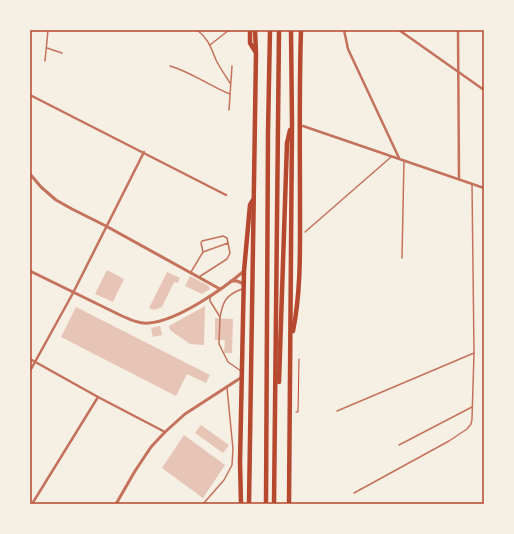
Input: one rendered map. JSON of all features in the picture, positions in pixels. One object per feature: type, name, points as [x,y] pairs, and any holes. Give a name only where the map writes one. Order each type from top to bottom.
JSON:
[{"type":"highway","points":[[250,30],[250,43],[256,53]]},
{"type":"highway","points":[[249,504],[250,352],[256,53],[255,30]]},
{"type":"highway","points":[[266,504],[270,30]]},
{"type":"highway","points":[[274,504],[279,30]]},
{"type":"highway","points":[[289,504],[292,123],[291,30]]},
{"type":"highway","points":[[291,340],[297,312],[300,267],[299,84],[301,30]]},
{"type":"highway","points":[[276,407],[279,391],[287,143],[292,123]]},
{"type":"highway","points":[[241,504],[240,462],[244,271],[250,206],[254,199]]},
{"type":"street","points":[[344,30],[348,48],[399,159]]},
{"type":"street","points":[[399,30],[484,90]]},
{"type":"street","points":[[458,30],[459,179]]},
{"type":"street","points":[[30,95],[226,195]]},
{"type":"street","points":[[303,126],[484,188]]},
{"type":"street","points":[[30,371],[73,293],[144,152]]},
{"type":"street","points":[[30,174],[41,187],[56,200],[220,289]]},
{"type":"street","points":[[30,271],[73,293],[136,321],[148,323],[174,317],[220,289],[244,271]]},
{"type":"street","points":[[231,281],[237,281],[244,286]]},
{"type":"street","points":[[30,360],[165,432]]},
{"type":"street","points":[[116,504],[151,447],[165,432],[185,414],[227,386],[242,374]]},
{"type":"street","points":[[32,504],[98,397]]},
{"type":"lane","points":[[45,61],[48,30]]},
{"type":"lane","points":[[197,30],[204,35],[216,60],[230,82]]},
{"type":"lane","points":[[210,45],[229,30]]},
{"type":"lane","points":[[47,48],[62,53]]},
{"type":"lane","points":[[170,66],[184,71],[214,88],[230,94]]},
{"type":"lane","points":[[229,110],[232,66]]},
{"type":"lane","points":[[305,232],[392,157]]},
{"type":"lane","points":[[402,258],[404,160]]},
{"type":"lane","points":[[354,493],[449,441],[468,429],[471,424],[474,353],[472,184]]},
{"type":"lane","points":[[191,273],[203,252],[202,241],[222,236],[227,238],[230,252],[227,259],[199,277]]},
{"type":"lane","points":[[203,252],[228,244]]},
{"type":"lane","points":[[242,374],[228,362],[219,344],[220,316],[223,303],[234,292],[244,286]]},
{"type":"lane","points":[[210,295],[210,301],[220,316]]},
{"type":"lane","points":[[337,411],[474,353]]},
{"type":"lane","points":[[203,504],[224,480],[232,465],[233,449],[227,386]]},
{"type":"lane","points":[[399,445],[472,407]]},
{"type":"path","points":[[298,412],[299,358]]},
{"type":"building","points":[[107,270],[124,279],[113,302],[95,294]]},
{"type":"building","points":[[167,272],[180,278],[178,283],[174,282],[162,307],[154,310],[149,308]]},
{"type":"building","points":[[190,276],[209,286],[210,289],[202,294],[185,286]]},
{"type":"building","points":[[205,306],[204,345],[190,344],[170,330],[169,326]]},
{"type":"building","points":[[76,307],[210,375],[206,383],[187,374],[176,396],[61,337]]},
{"type":"building","points":[[215,318],[233,319],[232,353],[224,353],[225,340],[215,340]]},
{"type":"building","points":[[160,326],[162,335],[153,337],[151,328]]},
{"type":"building","points":[[201,425],[229,445],[223,453],[195,433]]},
{"type":"building","points":[[184,435],[225,465],[203,498],[162,468]]}]
